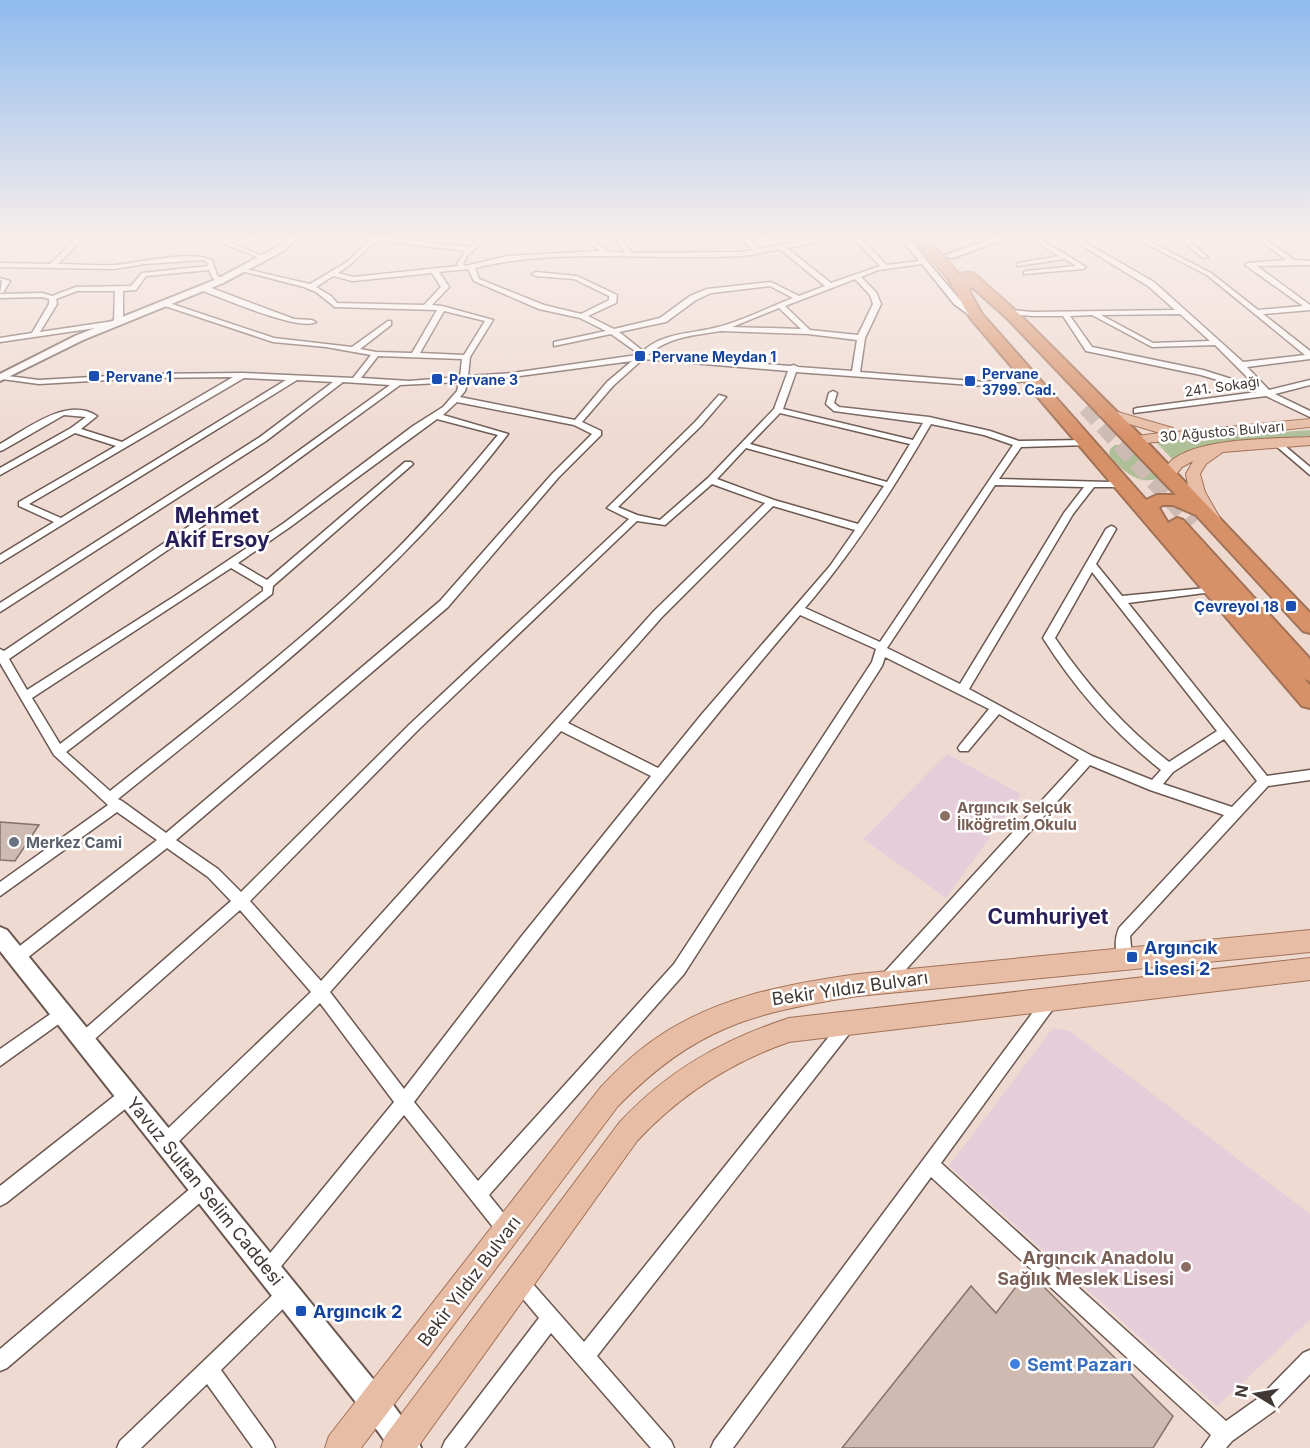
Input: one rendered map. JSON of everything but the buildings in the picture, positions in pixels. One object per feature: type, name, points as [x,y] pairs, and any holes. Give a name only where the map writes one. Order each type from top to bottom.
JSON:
[{"type":"highway","points":[[971,304],[976,316],[1117,480],[1178,527],[1310,653]]},
{"type":"highway","points":[[985,304],[1080,408]]},
{"type":"highway","points":[[1000,304],[1098,422],[1135,440],[1310,626]]},
{"type":"highway","points":[[1055,407],[1077,422],[1098,422]]},
{"type":"highway","points":[[1087,445],[1104,436],[1135,440]]},
{"type":"highway","points":[[1117,480],[1150,486],[1160,483],[1168,475]]},
{"type":"highway","points":[[1217,527],[1183,502],[1161,499],[1153,502],[1150,507],[1178,527],[1310,673]]},
{"type":"highway","points":[[1178,527],[1212,589],[1310,700]]},
{"type":"main road","points":[[1098,422],[1195,434]]},
{"type":"main road","name":"30 Ağustos Bulvarı","points":[[1135,440],[1310,423]]},
{"type":"main road","name":"30 Ağustos Bulvarı","points":[[1168,475],[1173,465],[1188,455],[1202,450],[1310,441]]},
{"type":"main road","points":[[1217,527],[1197,492],[1193,474],[1204,457],[1224,448]]},
{"type":"main road","name":"Bekir Yıldız Bulvarı","points":[[341,1448],[609,1097],[625,1079],[660,1049],[697,1027],[747,1006],[801,992],[886,981],[1310,941]]},
{"type":"main road","name":"Bekir Yıldız Bulvarı","points":[[402,1446],[628,1132],[674,1087],[713,1061],[761,1039],[789,1030],[1310,969]]},
{"type":"street","points":[[35,334],[53,304]]},
{"type":"street","points":[[120,304],[122,322]]},
{"type":"street","points":[[1,378],[79,338],[169,304]]},
{"type":"street","points":[[245,304],[293,321],[312,322]]},
{"type":"street","points":[[26,697],[231,564],[417,428],[437,416],[456,399],[464,380],[466,357],[489,320],[442,308],[334,304]]},
{"type":"street","points":[[426,307],[429,304]]},
{"type":"street","points":[[534,304],[582,316],[612,332],[638,351],[642,357]]},
{"type":"street","points":[[582,316],[610,304]]},
{"type":"street","points":[[557,344],[663,320],[685,304]]},
{"type":"street","points":[[577,423],[610,384],[655,345],[669,339],[720,329],[785,304]]},
{"type":"street","points":[[856,373],[861,338],[877,304]]},
{"type":"street","points":[[959,304],[976,316]]},
{"type":"street","points":[[1173,304],[1241,365],[1268,393]]},
{"type":"street","points":[[1248,304],[1310,356]]},
{"type":"street","points":[[1259,312],[1310,308],[1304,304]]},
{"type":"street","points":[[166,305],[273,340],[376,354],[466,357]]},
{"type":"street","points":[[780,305],[808,332]]},
{"type":"street","points":[[415,355],[442,308]]},
{"type":"street","points":[[1012,316],[1182,312]]},
{"type":"street","points":[[1065,314],[1089,349],[1225,379],[1268,393],[1310,414]]},
{"type":"street","points":[[1094,314],[1152,345],[1216,343]]},
{"type":"street","points":[[0,340],[122,322]]},
{"type":"street","points":[[354,350],[388,323]]},
{"type":"street","points":[[720,329],[808,332],[861,338]]},
{"type":"street","points":[[355,381],[376,354]]},
{"type":"street","points":[[1241,365],[1310,356]]},
{"type":"street","points":[[1,378],[39,382],[162,375],[243,375],[397,383],[464,380],[642,357],[985,384],[1030,378]]},
{"type":"street","points":[[722,397],[698,424],[612,508],[635,518],[662,523],[711,480],[778,410],[794,368]]},
{"type":"street","points":[[61,522],[22,504],[243,375]]},
{"type":"street","points":[[0,560],[295,377]]},
{"type":"street","points":[[0,608],[262,439],[341,380]]},
{"type":"street","name":"241. Sokağı","points":[[1137,411],[1268,393],[1310,382]]},
{"type":"street","points":[[397,383],[268,477],[1,655],[58,752],[113,801],[213,873],[241,901],[321,992],[404,1102],[507,1231]]},
{"type":"street","points":[[833,393],[830,404],[837,409],[929,420],[975,429],[1018,444],[1087,445]]},
{"type":"street","points":[[7,949],[167,840],[444,604],[555,476],[598,433],[577,423],[456,399]]},
{"type":"street","points":[[778,410],[916,443]]},
{"type":"street","points":[[0,448],[64,412],[93,416],[74,430],[0,472]]},
{"type":"street","points":[[0,890],[113,801],[383,569],[456,491],[504,434],[437,416]]},
{"type":"street","points":[[267,1269],[404,1102],[526,942],[660,775],[834,568],[929,420]]},
{"type":"street","points":[[74,430],[123,445]]},
{"type":"street","points":[[478,1194],[679,969],[878,663],[881,648],[1018,444]]},
{"type":"street","points":[[1279,444],[1310,472]]},
{"type":"street","points":[[744,445],[889,485]]},
{"type":"street","points":[[58,752],[268,592],[268,585],[408,464]]},
{"type":"street","points":[[711,480],[771,502],[860,528]]},
{"type":"street","points":[[992,482],[1111,485],[1117,480]]},
{"type":"street","points":[[962,690],[1069,513],[1091,484]]},
{"type":"street","points":[[165,1143],[321,992],[658,614],[771,502]]},
{"type":"street","points":[[83,1040],[241,901],[414,727],[635,518]]},
{"type":"street","points":[[1111,529],[1049,638],[1078,682],[1106,714],[1134,742],[1169,769]]},
{"type":"street","points":[[231,564],[268,585]]},
{"type":"street","points":[[1091,564],[1264,780]]},
{"type":"street","points":[[1119,600],[1212,589]]},
{"type":"street","points":[[799,610],[881,648],[998,708],[1088,759],[1154,786],[1233,813]]},
{"type":"street","points":[[964,748],[998,708]]},
{"type":"street","points":[[559,724],[660,775]]},
{"type":"street","points":[[1154,786],[1169,769],[1225,732]]},
{"type":"street","points":[[886,981],[1088,759]]},
{"type":"street","points":[[1125,958],[1122,940],[1124,933],[1264,780],[1310,775]]},
{"type":"street","name":"Yavuz Sultan Selim Caddesi","points":[[7,949],[62,1013],[376,1405],[402,1446]]},
{"type":"street","points":[[721,1448],[1050,1001]]},
{"type":"street","points":[[0,1058],[62,1013]]},
{"type":"street","points":[[584,1357],[849,1023]]},
{"type":"street","points":[[0,1197],[129,1096]]},
{"type":"street","points":[[930,1164],[1219,1441],[1267,1404],[1310,1360]]},
{"type":"street","points":[[0,1361],[203,1189]]},
{"type":"street","points":[[519,1281],[664,1448]]},
{"type":"street","points":[[127,1448],[286,1293]]},
{"type":"street","points":[[452,1448],[551,1318]]},
{"type":"street","points":[[208,1369],[265,1448]]},
{"type":"shaded area","name":"Argıncık Selçuk İlköğretim Okulu","points":[[947,754],[1021,794],[946,898],[863,839]]},
{"type":"shaded area","name":"Argıncık Anadolu Sağlık Meslek Lisesi","points":[[1053,1028],[1070,1031],[1310,1214],[1310,1320],[1217,1406],[949,1166]]},
{"type":"green space","points":[[1310,430],[1310,436],[1199,447],[1186,452],[1174,461],[1156,442]]},
{"type":"green space","points":[[1115,445],[1128,445],[1162,476],[1147,480],[1132,476],[1109,454],[1110,449]]},
{"type":"tunnel","points":[[1086,407],[1193,524]]},
{"type":"place","name":"Pervane Meydan 1","points":[[640,356]]},
{"type":"place","name":"Pervane 1","points":[[94,376]]},
{"type":"place","name":"Pervane 3","points":[[437,379]]},
{"type":"place","name":"Pervane 3799. Cad.","points":[[970,381]]},
{"type":"place","name":"Çevreyol 18","points":[[1291,606]]},
{"type":"place","name":"Argıncık Selçuk İlköğretim Okulu","points":[[945,816]]},
{"type":"place","name":"Merkez Cami","points":[[14,842]]},
{"type":"place","name":"Argıncık Lisesi 2","points":[[1132,957]]},
{"type":"place","name":"Argıncık Anadolu Sağlık Meslek Lisesi","points":[[1186,1267]]},
{"type":"place","name":"Argıncık 2","points":[[301,1311]]},
{"type":"place","name":"Semt Pazarı","points":[[1015,1364]]},
{"type":"district","name":"Mehmet Akif Ersoy","points":[[217,527]]},
{"type":"district","name":"Cumhuriyet","points":[[1048,916]]}]
